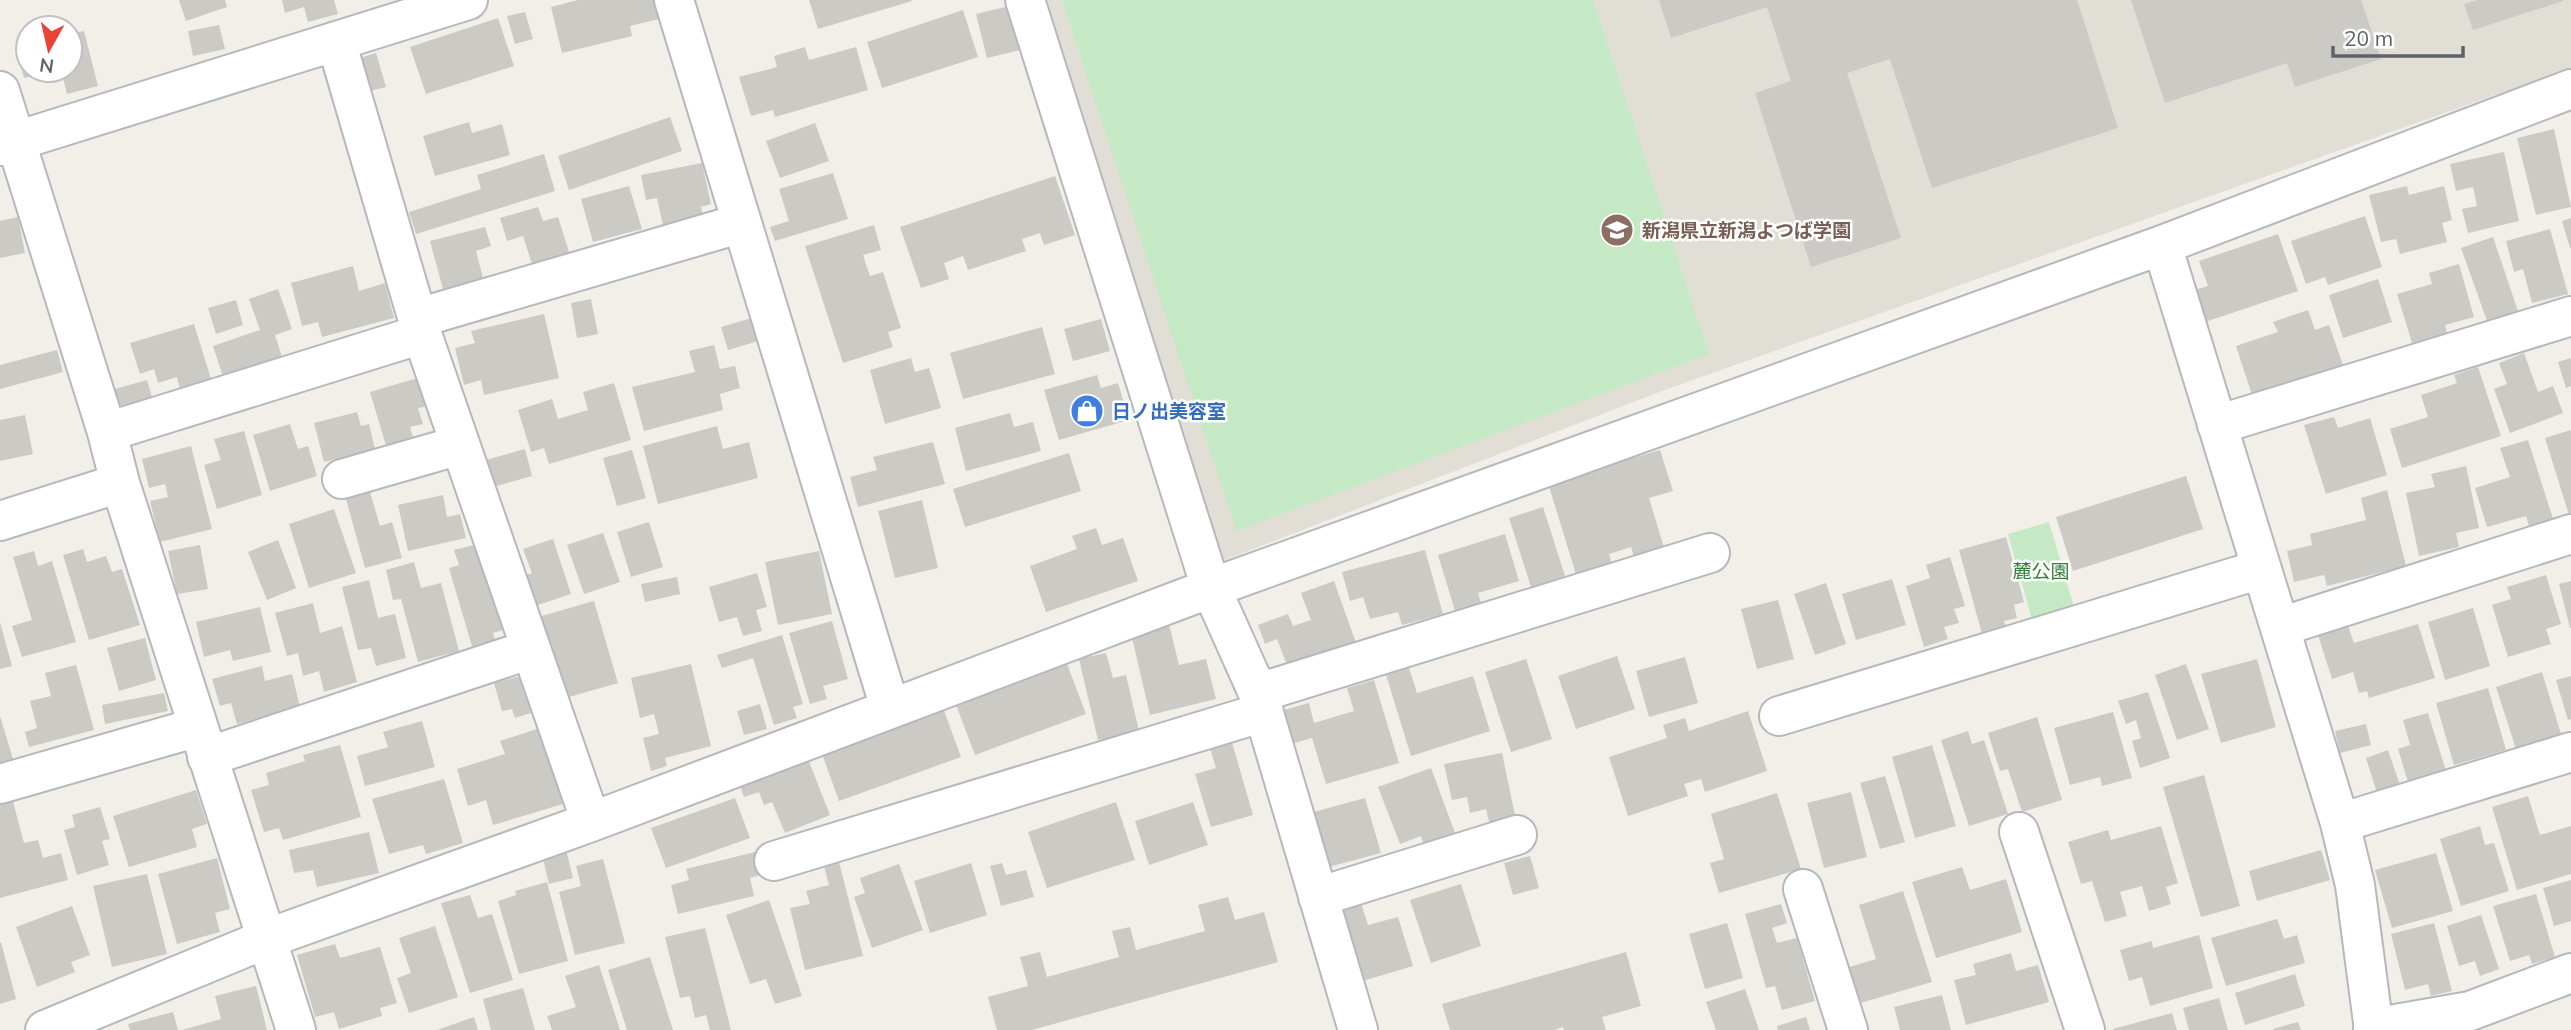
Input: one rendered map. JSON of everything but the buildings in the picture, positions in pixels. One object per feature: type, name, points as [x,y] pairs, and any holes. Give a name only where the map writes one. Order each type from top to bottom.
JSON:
[{"type":"street","points":[[7,144],[468,0]]},
{"type":"street","points":[[674,0],[890,708]]},
{"type":"street","points":[[1025,0],[1211,588],[1261,702],[1358,1030]]},
{"type":"street","points":[[336,41],[420,326],[591,822]]},
{"type":"street","points":[[45,1030],[266,939],[591,822],[1211,588],[2162,245],[2571,89]]},
{"type":"street","points":[[0,91],[7,144],[107,432],[120,483],[296,1030]]},
{"type":"street","points":[[107,432],[420,326],[742,223]]},
{"type":"street","points":[[2162,245],[2340,823],[2355,885],[2374,1029],[2470,1011],[2571,973]]},
{"type":"street","points":[[2217,425],[2571,316]]},
{"type":"street","points":[[342,479],[460,445]]},
{"type":"street","points":[[0,521],[120,483]]},
{"type":"street","points":[[2280,627],[2571,534]]},
{"type":"street","points":[[774,861],[1710,553]]},
{"type":"street","points":[[1779,716],[2261,569]]},
{"type":"street","points":[[0,784],[203,742],[531,649]]},
{"type":"street","points":[[2340,823],[2571,752]]},
{"type":"street","points":[[2019,832],[2085,1030]]},
{"type":"street","points":[[1318,897],[1517,835]]},
{"type":"street","points":[[1803,889],[1848,1030]]},
{"type":"shaded area","name":"新潟県立新潟よつば学園","points":[[1046,0],[2571,0],[2571,68],[1662,391],[1222,561]]},
{"type":"green space","points":[[1062,0],[1593,0],[1709,354],[1236,531]]},
{"type":"green space","name":"麓公園","points":[[2049,522],[2074,607],[2032,619],[2008,534]]},
{"type":"place","name":"新潟県立新潟よつば学園","points":[[1617,230]]},
{"type":"place","name":"日ノ出美容室","points":[[1087,411]]}]
